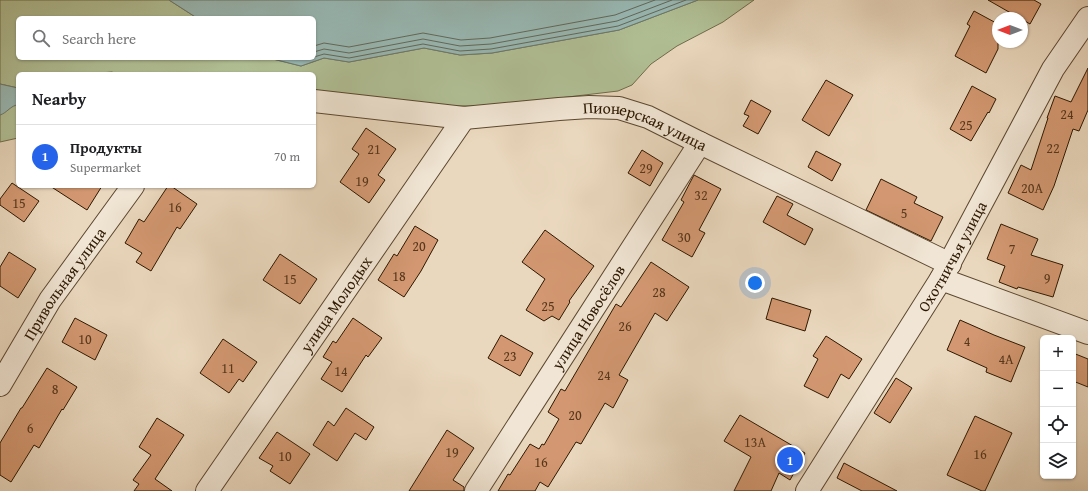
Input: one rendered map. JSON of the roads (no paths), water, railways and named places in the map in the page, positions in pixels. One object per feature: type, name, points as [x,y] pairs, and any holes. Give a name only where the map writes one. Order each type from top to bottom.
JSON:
[{"type":"street","name":"Охотничья улица","points":[[807,491],[946,271],[1053,69],[1088,18]]},
{"type":"street","name":"Пионерская улица","points":[[316,101],[464,118],[589,107],[619,108],[648,116],[946,271],[1088,333]]},
{"type":"street","name":"улица Молодых","points":[[207,491],[464,118]]},
{"type":"street","name":"улица Новосёлов","points":[[476,491],[700,143]]},
{"type":"street","name":"Привольная улица","points":[[0,385],[50,300],[132,188]]},
{"type":"water","points":[[169,0],[698,0],[619,30],[492,53],[460,55],[424,48],[349,62],[324,58],[301,66],[277,60],[316,60],[316,16],[194,16]]},
{"type":"water","points":[[0,84],[16,88],[16,105],[0,115]]},
{"type":"place","name":"Продукты","points":[[790,460]]}]
